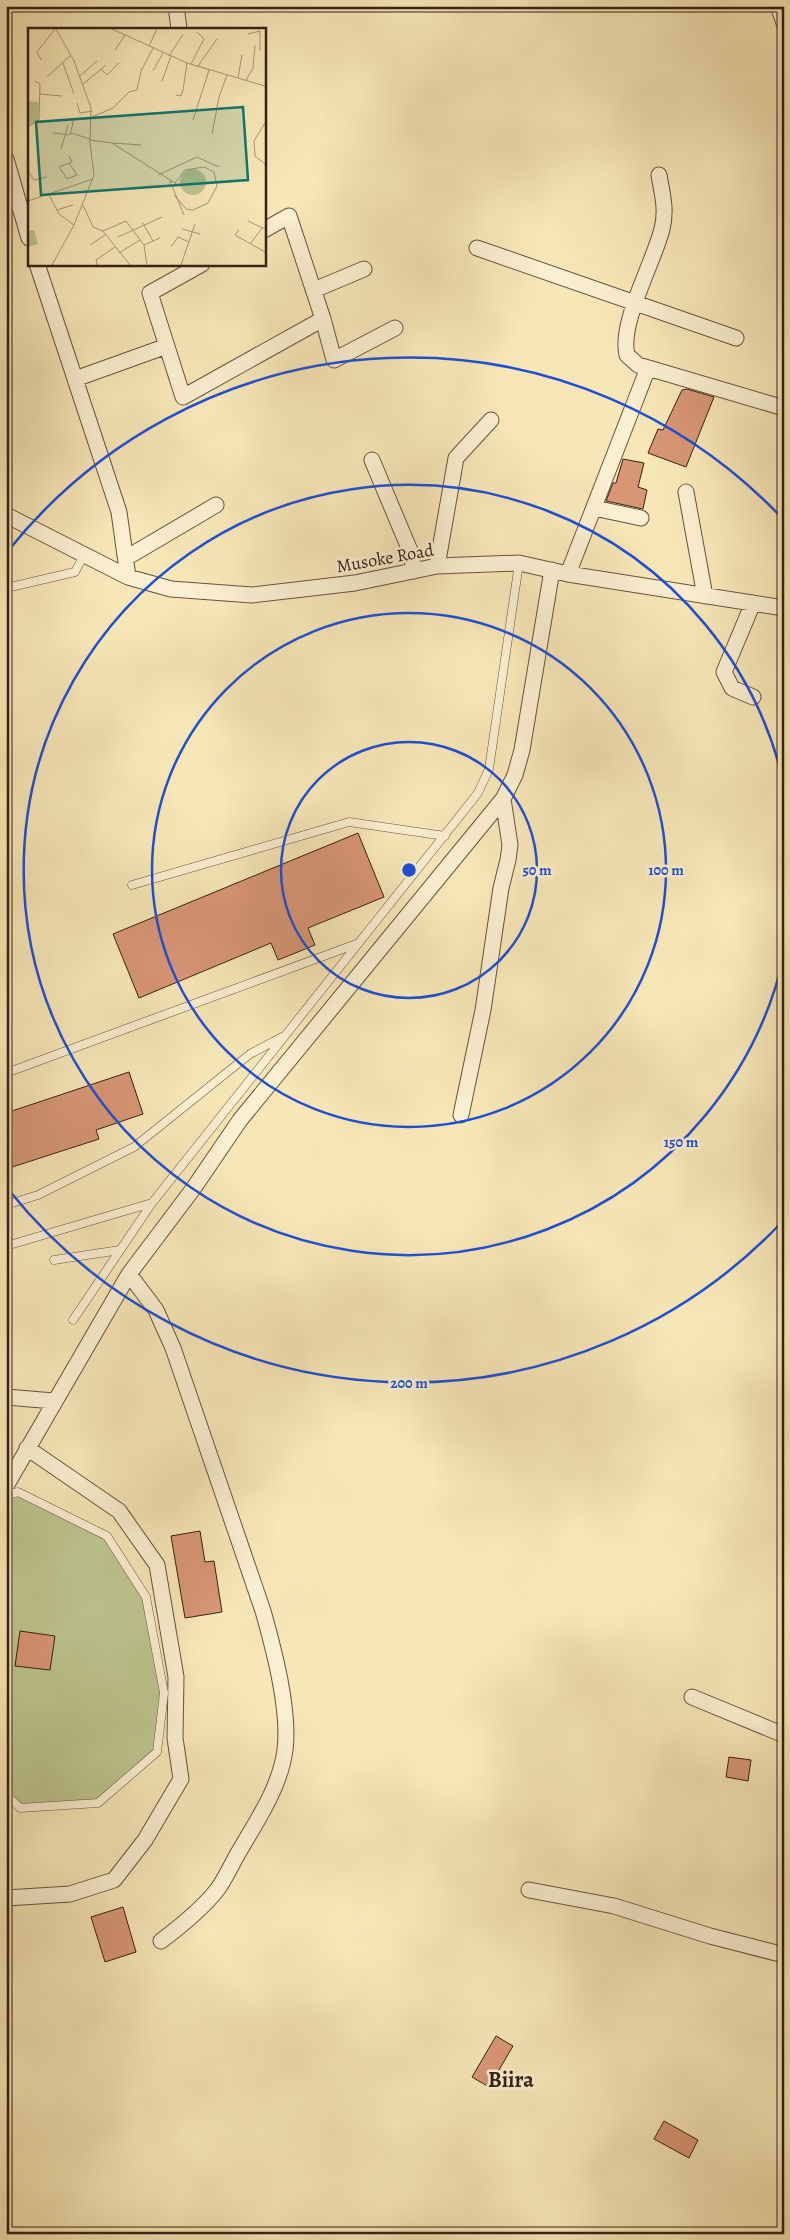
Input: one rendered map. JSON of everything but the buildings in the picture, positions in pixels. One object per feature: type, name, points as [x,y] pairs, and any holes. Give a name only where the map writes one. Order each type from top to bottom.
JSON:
[{"type":"street","points":[[176,6],[179,28]]},
{"type":"street","points":[[778,6],[784,23]]},
{"type":"street","points":[[6,159],[28,235]]},
{"type":"street","points":[[659,175],[664,203],[662,229],[626,332],[625,347],[627,355],[638,365],[784,408]]},
{"type":"street","points":[[265,229],[289,216],[324,319],[334,360],[394,328]]},
{"type":"street","points":[[477,248],[637,302],[736,338]]},
{"type":"street","points":[[37,265],[119,512],[128,577]]},
{"type":"street","points":[[200,265],[150,293],[184,397],[324,319]]},
{"type":"street","points":[[314,290],[364,269]]},
{"type":"street","points":[[76,378],[167,346]]},
{"type":"street","points":[[568,574],[648,368]]},
{"type":"street","points":[[436,566],[456,458],[491,420]]},
{"type":"street","points":[[372,460],[411,553],[414,571]]},
{"type":"street","points":[[686,492],[705,596]]},
{"type":"street","points":[[126,558],[216,505]]},
{"type":"street","points":[[594,508],[640,518]]},
{"type":"street","name":"Musoke Road","points":[[6,515],[128,577],[170,589],[252,595],[355,583],[436,566],[519,563],[568,574],[784,608]]},
{"type":"street","points":[[6,1486],[129,1274],[193,1189],[240,1120],[503,799],[515,775],[522,750],[552,570]]},
{"type":"street","points":[[753,603],[724,672],[732,688],[753,697]]},
{"type":"street","points":[[461,1115],[483,1010],[501,888],[510,845],[503,799]]},
{"type":"street","points":[[129,1274],[156,1310],[173,1348],[263,1611],[274,1649],[284,1714],[285,1748],[280,1776],[263,1809],[218,1889],[190,1919],[161,1941]]},
{"type":"street","points":[[6,1397],[54,1401]]},
{"type":"street","points":[[6,1898],[70,1894],[114,1880],[146,1840],[181,1779],[175,1738],[176,1677],[157,1565],[119,1510],[27,1448]]},
{"type":"street","points":[[692,1697],[784,1735]]},
{"type":"street","points":[[529,1890],[614,1906],[710,1936],[784,1955]]},
{"type":"lane","points":[[6,588],[75,572],[84,555]]},
{"type":"lane","points":[[73,1320],[152,1203],[478,793],[489,769],[519,563]]},
{"type":"lane","points":[[132,885],[349,822],[445,836]]},
{"type":"lane","points":[[6,1073],[360,942]]},
{"type":"lane","points":[[6,1205],[38,1195],[134,1148],[250,1054],[288,1034]]},
{"type":"lane","points":[[6,1246],[152,1203]]},
{"type":"lane","points":[[54,1260],[120,1250]]},
{"type":"lane","points":[[6,1495],[18,1492],[107,1536],[146,1597],[164,1693],[157,1752],[98,1803],[20,1808],[6,1795]]},
{"type":"green space","points":[[18,1492],[107,1536],[146,1597],[164,1693],[157,1752],[98,1803],[20,1808],[6,1795],[6,1495]]},
{"type":"district","name":"Biira","points":[[511,2080]]}]
